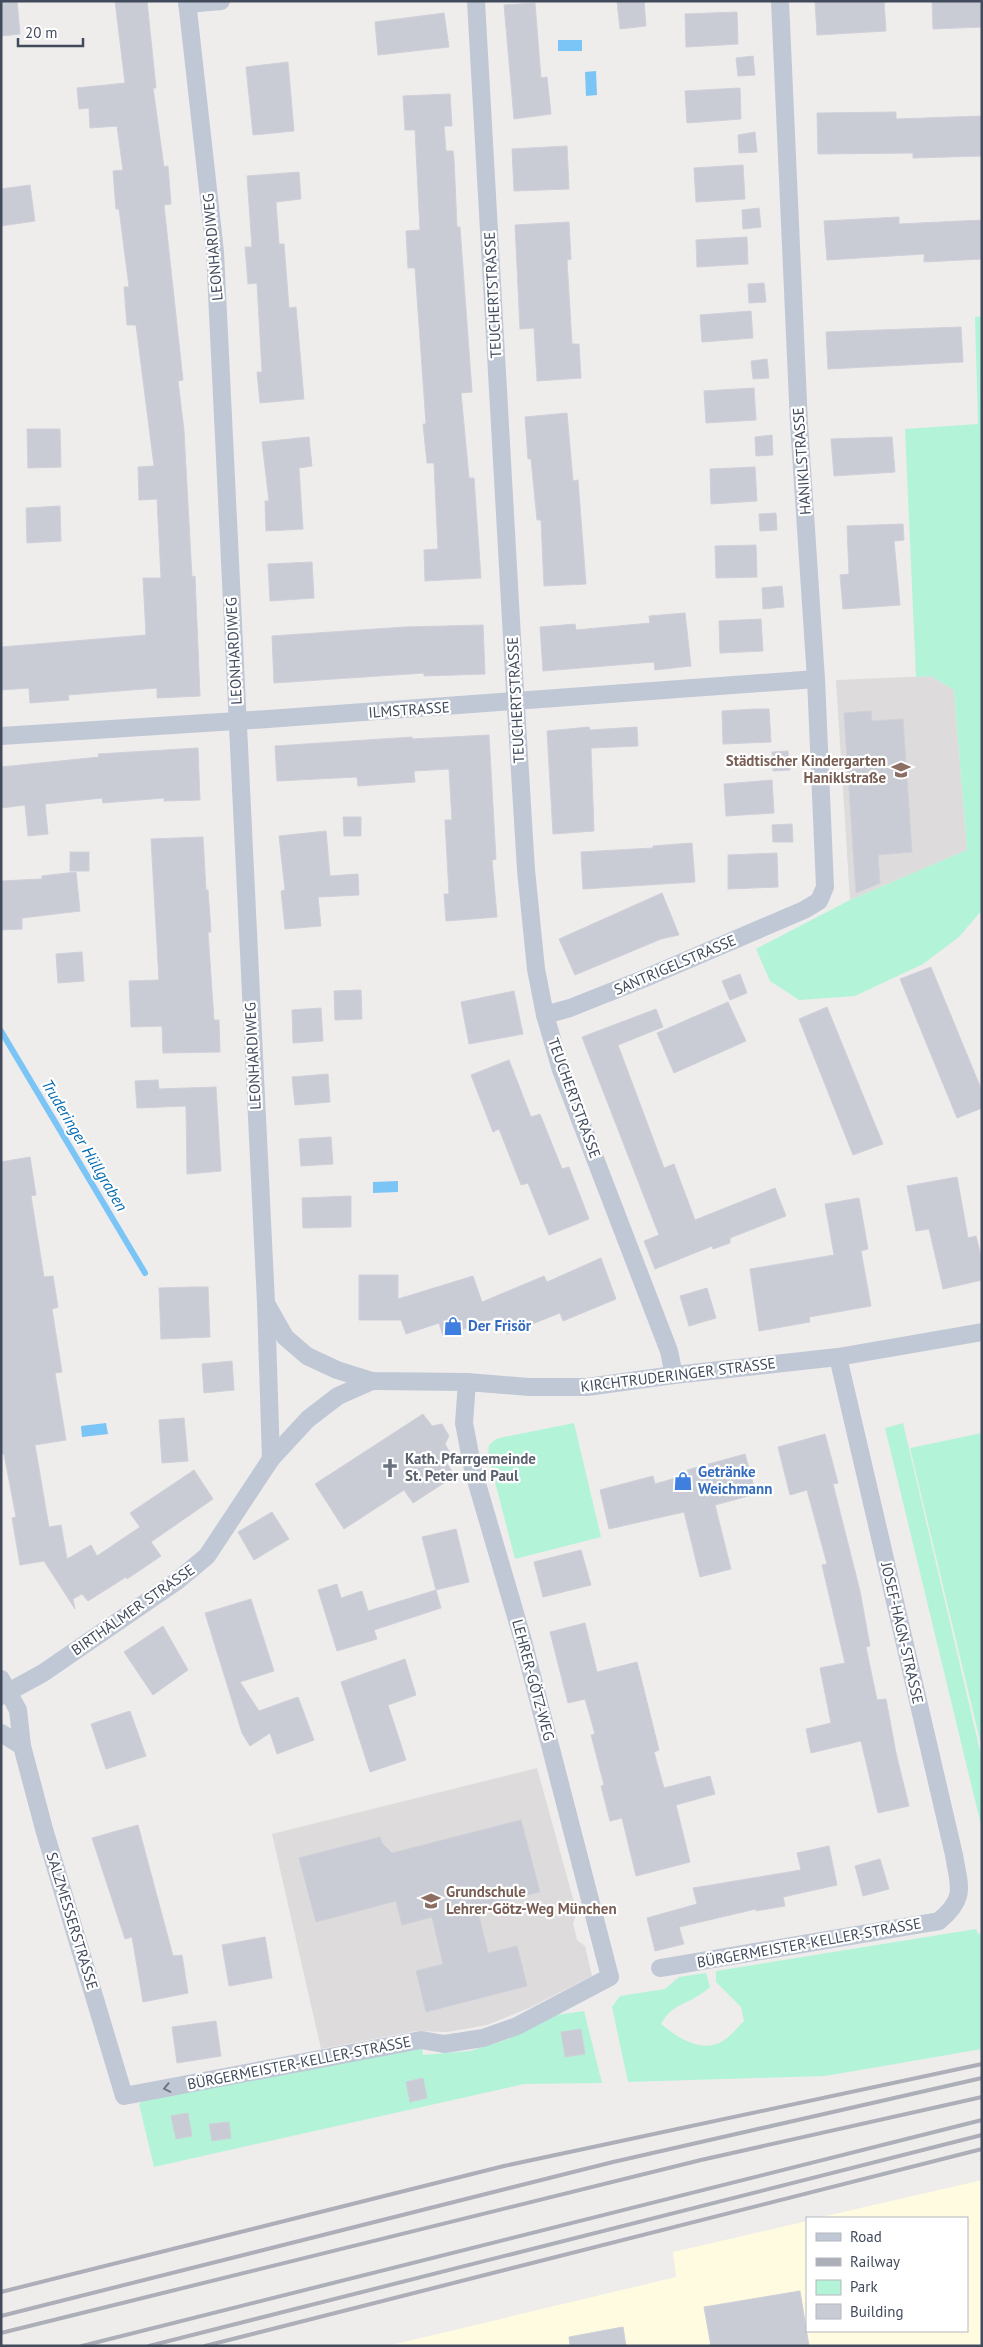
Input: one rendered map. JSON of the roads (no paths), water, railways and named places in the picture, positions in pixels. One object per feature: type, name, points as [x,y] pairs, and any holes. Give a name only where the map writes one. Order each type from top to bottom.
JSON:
[{"type":"street","points":[[187,3],[221,1]]},
{"type":"street","name":"TEUCHERTSTRASSE","points":[[476,1],[516,702],[528,889],[536,969],[545,1014],[561,1070],[669,1351],[674,1375]]},
{"type":"street","name":"HANIKLSTRASSE","points":[[780,1],[799,424],[816,679],[825,887],[820,901],[804,910]]},
{"type":"street","name":"LEONHARDIWEG","points":[[187,3],[215,252],[266,1303],[271,1459]]},
{"type":"street","name":"ILMSTRASSE","points":[[1,736],[237,722],[816,679]]},
{"type":"street","name":"SANTRIGELSTRASSE","points":[[545,1014],[570,1008],[804,910]]},
{"type":"street","name":"LEONHARDIWEG","points":[[266,1303],[285,1336],[307,1356],[337,1370],[372,1381]]},
{"type":"street","name":"KIRCHTRUDERINGER STRASSE","points":[[372,1381],[466,1382],[528,1388],[587,1388],[674,1375],[838,1357],[982,1332]]},
{"type":"street","name":"JOSEF-HAGN-STRASSE","points":[[838,1357],[954,1855],[960,1893],[954,1909]]},
{"type":"street","name":"BIRTHÄLMER STRASSE","points":[[4,1689],[43,1673],[177,1582],[207,1556],[271,1459],[308,1419],[338,1396],[372,1381]]},
{"type":"street","name":"LEHRER-GÖTZ-WEG","points":[[466,1382],[464,1423],[473,1470],[522,1637],[610,1977]]},
{"type":"street","name":"SALZMESSERSTRASSE","points":[[4,1689],[18,1710],[22,1746],[44,1829],[124,2096]]},
{"type":"street","points":[[1,1733],[22,1746]]},
{"type":"street","name":"BÜRGERMEISTER-KELLER-STRASSE","points":[[660,1968],[939,1921],[954,1909]]},
{"type":"street","name":"BÜRGERMEISTER-KELLER-STRASSE","points":[[124,2096],[421,2040],[444,2044],[483,2038],[517,2026],[610,1977]]},
{"type":"water","points":[[558,40],[582,40],[582,51],[558,51]]},
{"type":"water","points":[[596,71],[597,95],[586,96],[585,72]]},
{"type":"water","points":[[398,1181],[398,1192],[373,1193],[373,1182]]},
{"type":"water","points":[[106,1423],[108,1434],[82,1437],[81,1426]]},
{"type":"waterway","name":"Truderinger Hüllgraben","points":[[1,1031],[145,1273]]},
{"type":"railway","points":[[1,2292],[504,2166],[982,2064]]},
{"type":"railway","points":[[1,2316],[613,2162],[982,2078]]},
{"type":"railway","points":[[1,2333],[701,2160],[982,2097]]},
{"type":"railway","points":[[82,2346],[982,2120]]},
{"type":"railway","points":[[149,2346],[982,2135]]},
{"type":"railway","points":[[205,2346],[982,2149]]},
{"type":"place","name":"Städtischer Kindergarten Haniklstraße","points":[[901,770]]},
{"type":"place","name":"Der Frisör","points":[[453,1326]]},
{"type":"place","name":"Kath. Pfarrgemeinde St. Peter und Paul","points":[[390,1468]]},
{"type":"place","name":"Getränke Weichmann","points":[[683,1481]]},
{"type":"place","name":"Grundschule Lehrer-Götz-Weg München","points":[[431,1901]]}]
